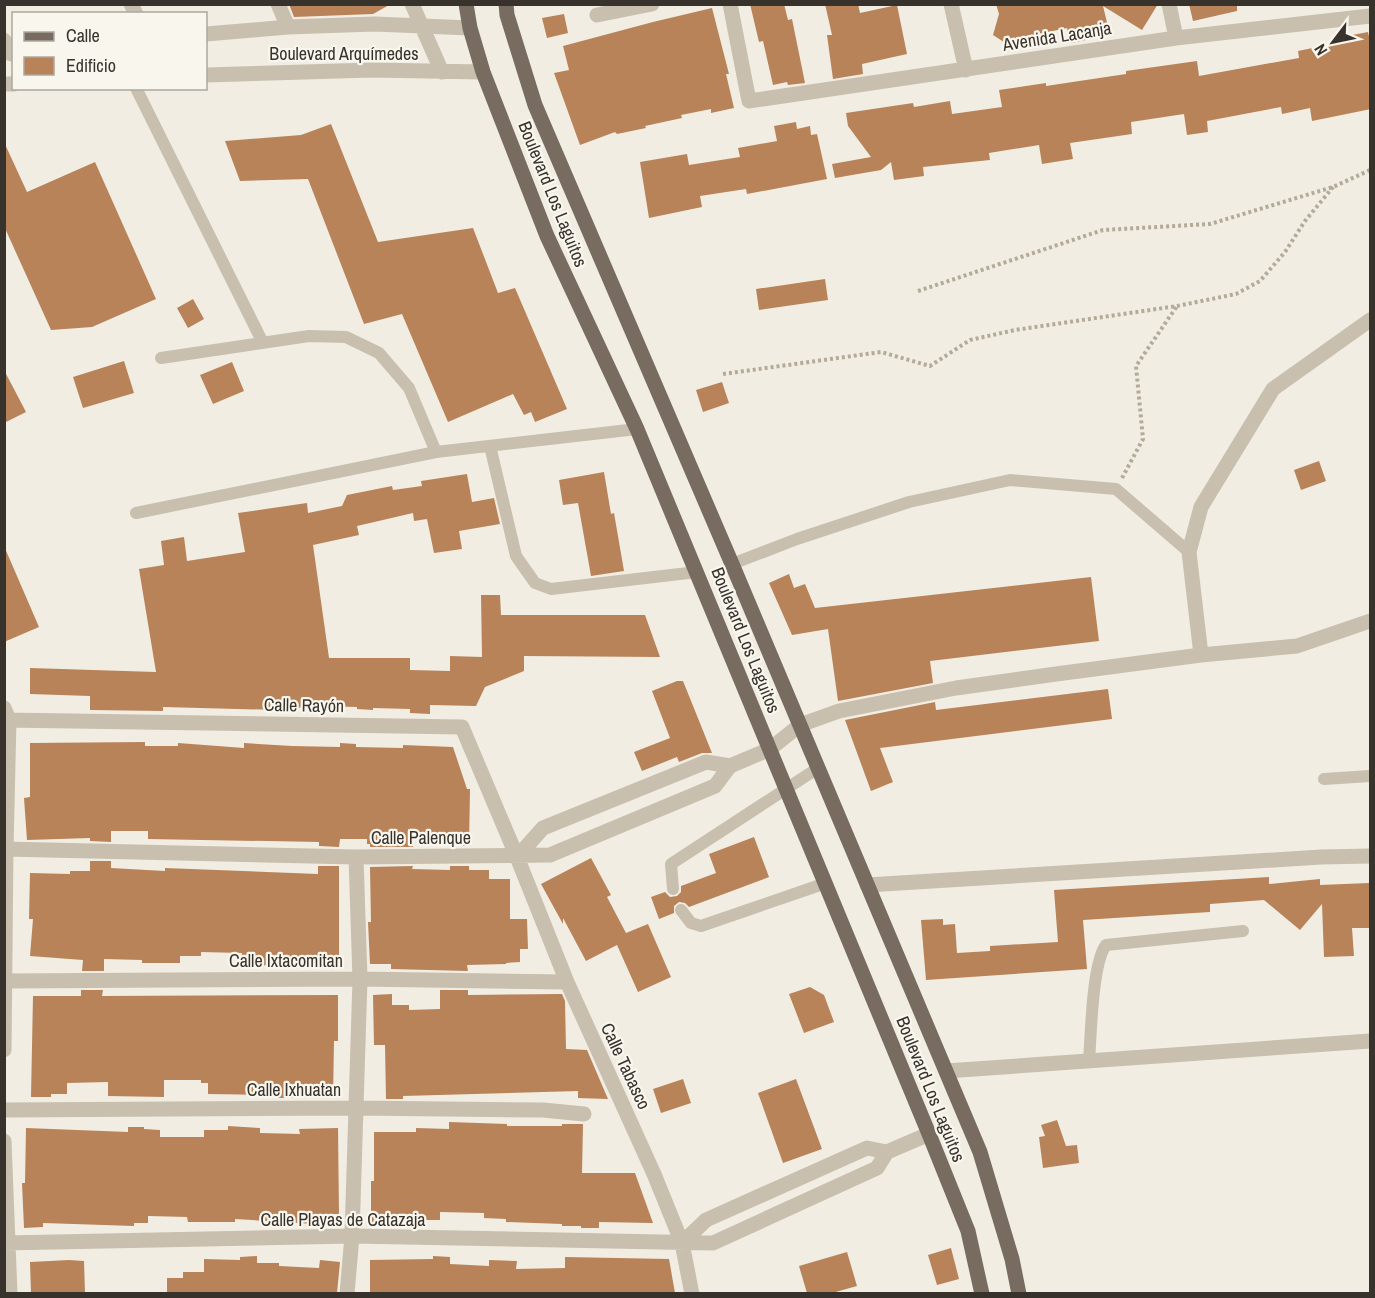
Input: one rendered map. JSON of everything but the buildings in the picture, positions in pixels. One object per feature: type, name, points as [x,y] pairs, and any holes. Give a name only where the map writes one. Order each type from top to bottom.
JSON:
[{"type":"main road","name":"Boulevard Los Laguitos","points":[[466,4],[470,28],[483,72],[548,236],[637,429],[826,883],[968,1231],[982,1293]]},
{"type":"main road","name":"Boulevard Los Laguitos","points":[[506,4],[507,15],[535,105],[980,1152],[1012,1259],[1019,1293]]},
{"type":"street","points":[[278,4],[288,27]]},
{"type":"street","points":[[412,4],[442,72]]},
{"type":"street","points":[[597,15],[652,4]]},
{"type":"street","name":"Avenida Lacanja","points":[[730,4],[749,101],[1176,38],[1371,16]]},
{"type":"street","points":[[951,4],[966,70]]},
{"type":"street","points":[[1169,4],[1176,38]]},
{"type":"street","name":"Boulevard Arquímedes","points":[[207,34],[288,27],[375,24],[470,28]]},
{"type":"street","points":[[4,40],[10,54]]},
{"type":"street","name":"Boulevard Arquímedes","points":[[207,75],[372,70],[483,72]]},
{"type":"street","points":[[1202,655],[1189,552],[1201,507],[1273,389],[1371,320]]},
{"type":"street","points":[[517,857],[543,828],[706,762],[730,766],[770,748],[800,725],[839,711],[956,688],[1202,655],[1297,646],[1371,621]]},
{"type":"street","points":[[4,1050],[6,716]]},
{"type":"street","name":"Calle Rayón","points":[[6,716],[462,727],[517,857]]},
{"type":"street","name":"Calle Palenque","points":[[5,849],[356,856],[517,857],[550,855],[715,786],[730,766]]},
{"type":"street","points":[[347,1293],[352,1236],[360,979],[356,856]]},
{"type":"street","points":[[867,885],[1321,857],[1371,856]]},
{"type":"street","name":"Calle Tabasco","points":[[517,857],[567,982],[654,1173],[682,1243],[692,1293]]},
{"type":"street","name":"Calle Ixtacomitan","points":[[6,981],[360,979],[567,982]]},
{"type":"street","points":[[946,1071],[1371,1041]]},
{"type":"street","name":"Calle Ixhuatan","points":[[4,1110],[357,1108],[543,1110],[584,1114]]},
{"type":"street","name":"Calle Playas de Catazaja","points":[[682,1243],[706,1220],[867,1148],[886,1152],[929,1134]]},
{"type":"street","points":[[4,1141],[10,1293]]},
{"type":"street","name":"Calle Playas de Catazaja","points":[[7,1243],[352,1236],[713,1243],[877,1168],[886,1152]]},
{"type":"lane","points":[[137,90],[263,344]]},
{"type":"lane","points":[[161,358],[309,336],[346,337],[379,353],[409,388],[436,452]]},
{"type":"lane","points":[[136,513],[436,452],[637,429]]},
{"type":"lane","points":[[490,446],[516,556],[535,583],[551,590],[697,572]]},
{"type":"lane","points":[[732,564],[909,501],[1010,480],[1116,489],[1189,552]]},
{"type":"lane","points":[[673,889],[671,864],[818,768]]},
{"type":"lane","points":[[1324,779],[1371,776]]},
{"type":"lane","points":[[681,910],[691,923],[701,926],[826,883]]},
{"type":"lane","points":[[1089,1061],[1100,952],[1106,945],[1243,931]]},
{"type":"path","points":[[918,291],[1103,230],[1210,224],[1333,187],[1371,170]]},
{"type":"path","points":[[723,374],[882,352],[930,366],[970,340],[1015,330],[1177,306],[1236,294],[1260,281],[1285,252],[1305,221],[1333,187]]},
{"type":"path","points":[[1116,489],[1143,440],[1136,366],[1177,306]]}]
